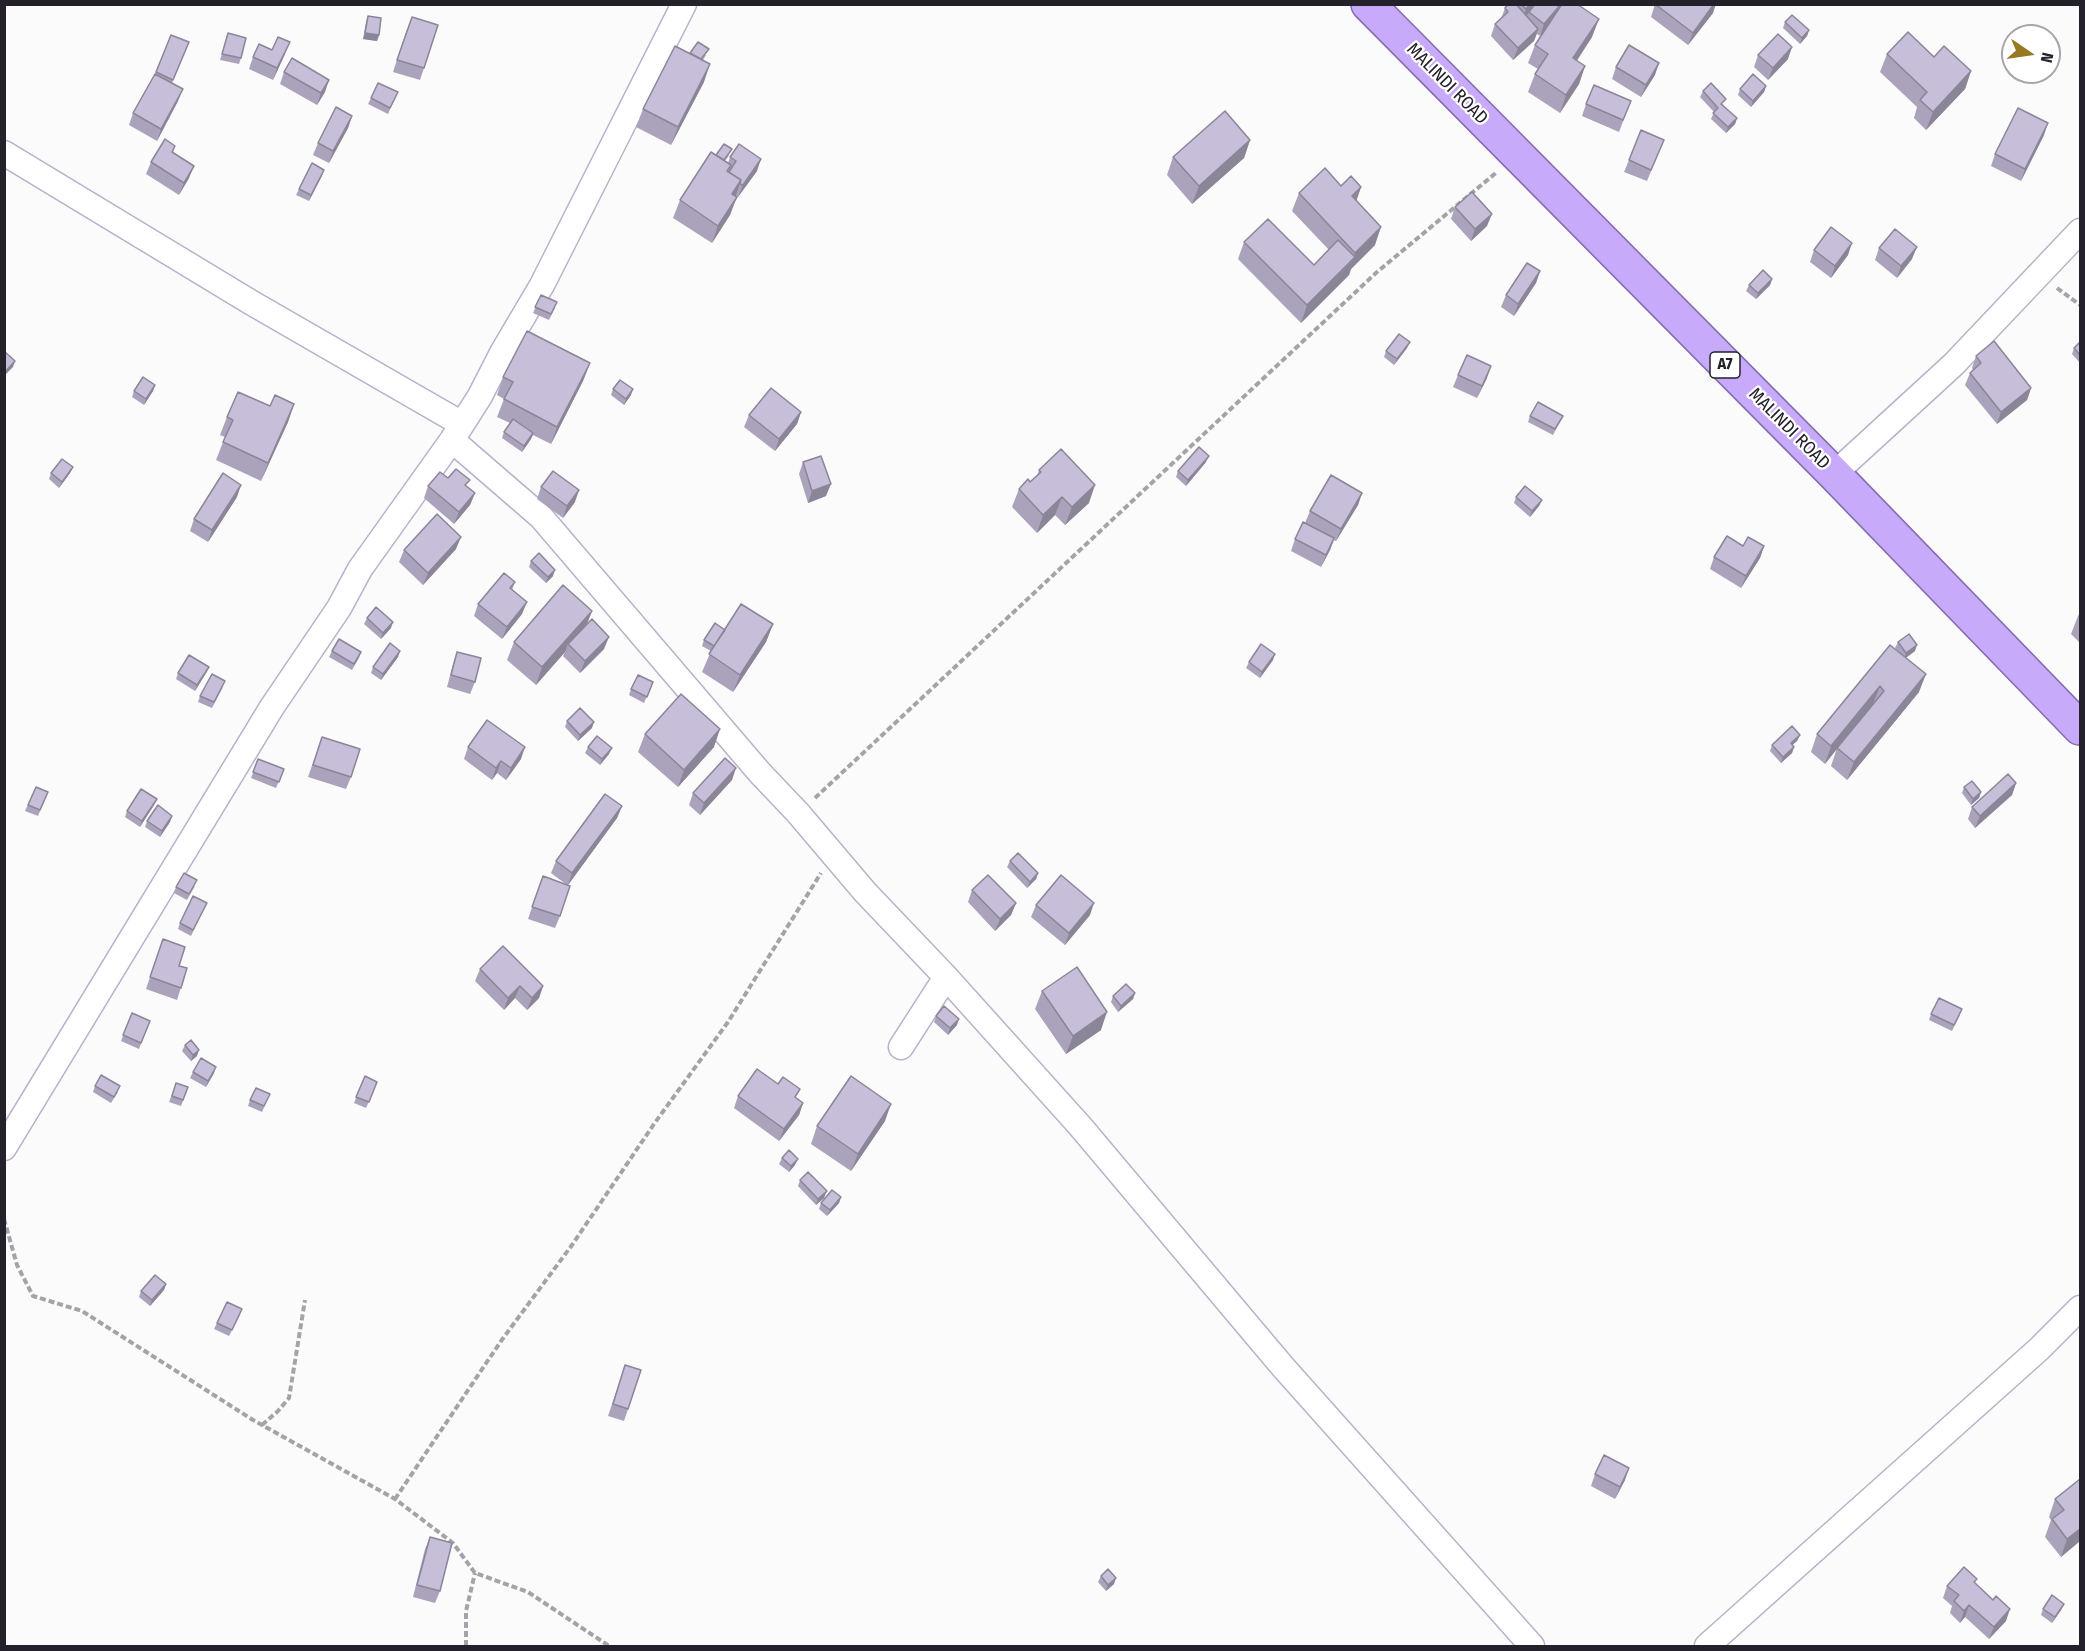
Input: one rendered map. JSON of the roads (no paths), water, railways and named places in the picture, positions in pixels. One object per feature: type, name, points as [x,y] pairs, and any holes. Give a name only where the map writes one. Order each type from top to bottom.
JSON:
[{"type":"highway","name":"MALINDI ROAD","points":[[1368,4],[1834,474],[2080,728]]},
{"type":"street","points":[[4,1148],[272,707],[339,608],[360,569],[480,396],[503,351],[542,285],[684,4]]},
{"type":"street","points":[[4,153],[252,303],[457,432],[541,517],[865,892],[946,976],[1102,1150],[1283,1367],[1532,1647]]},
{"type":"street","points":[[1834,474],[1954,364],[2080,231]]},
{"type":"street","points":[[901,1047],[946,976]]},
{"type":"street","points":[[1707,1647],[2039,1349],[2080,1308]]}]
